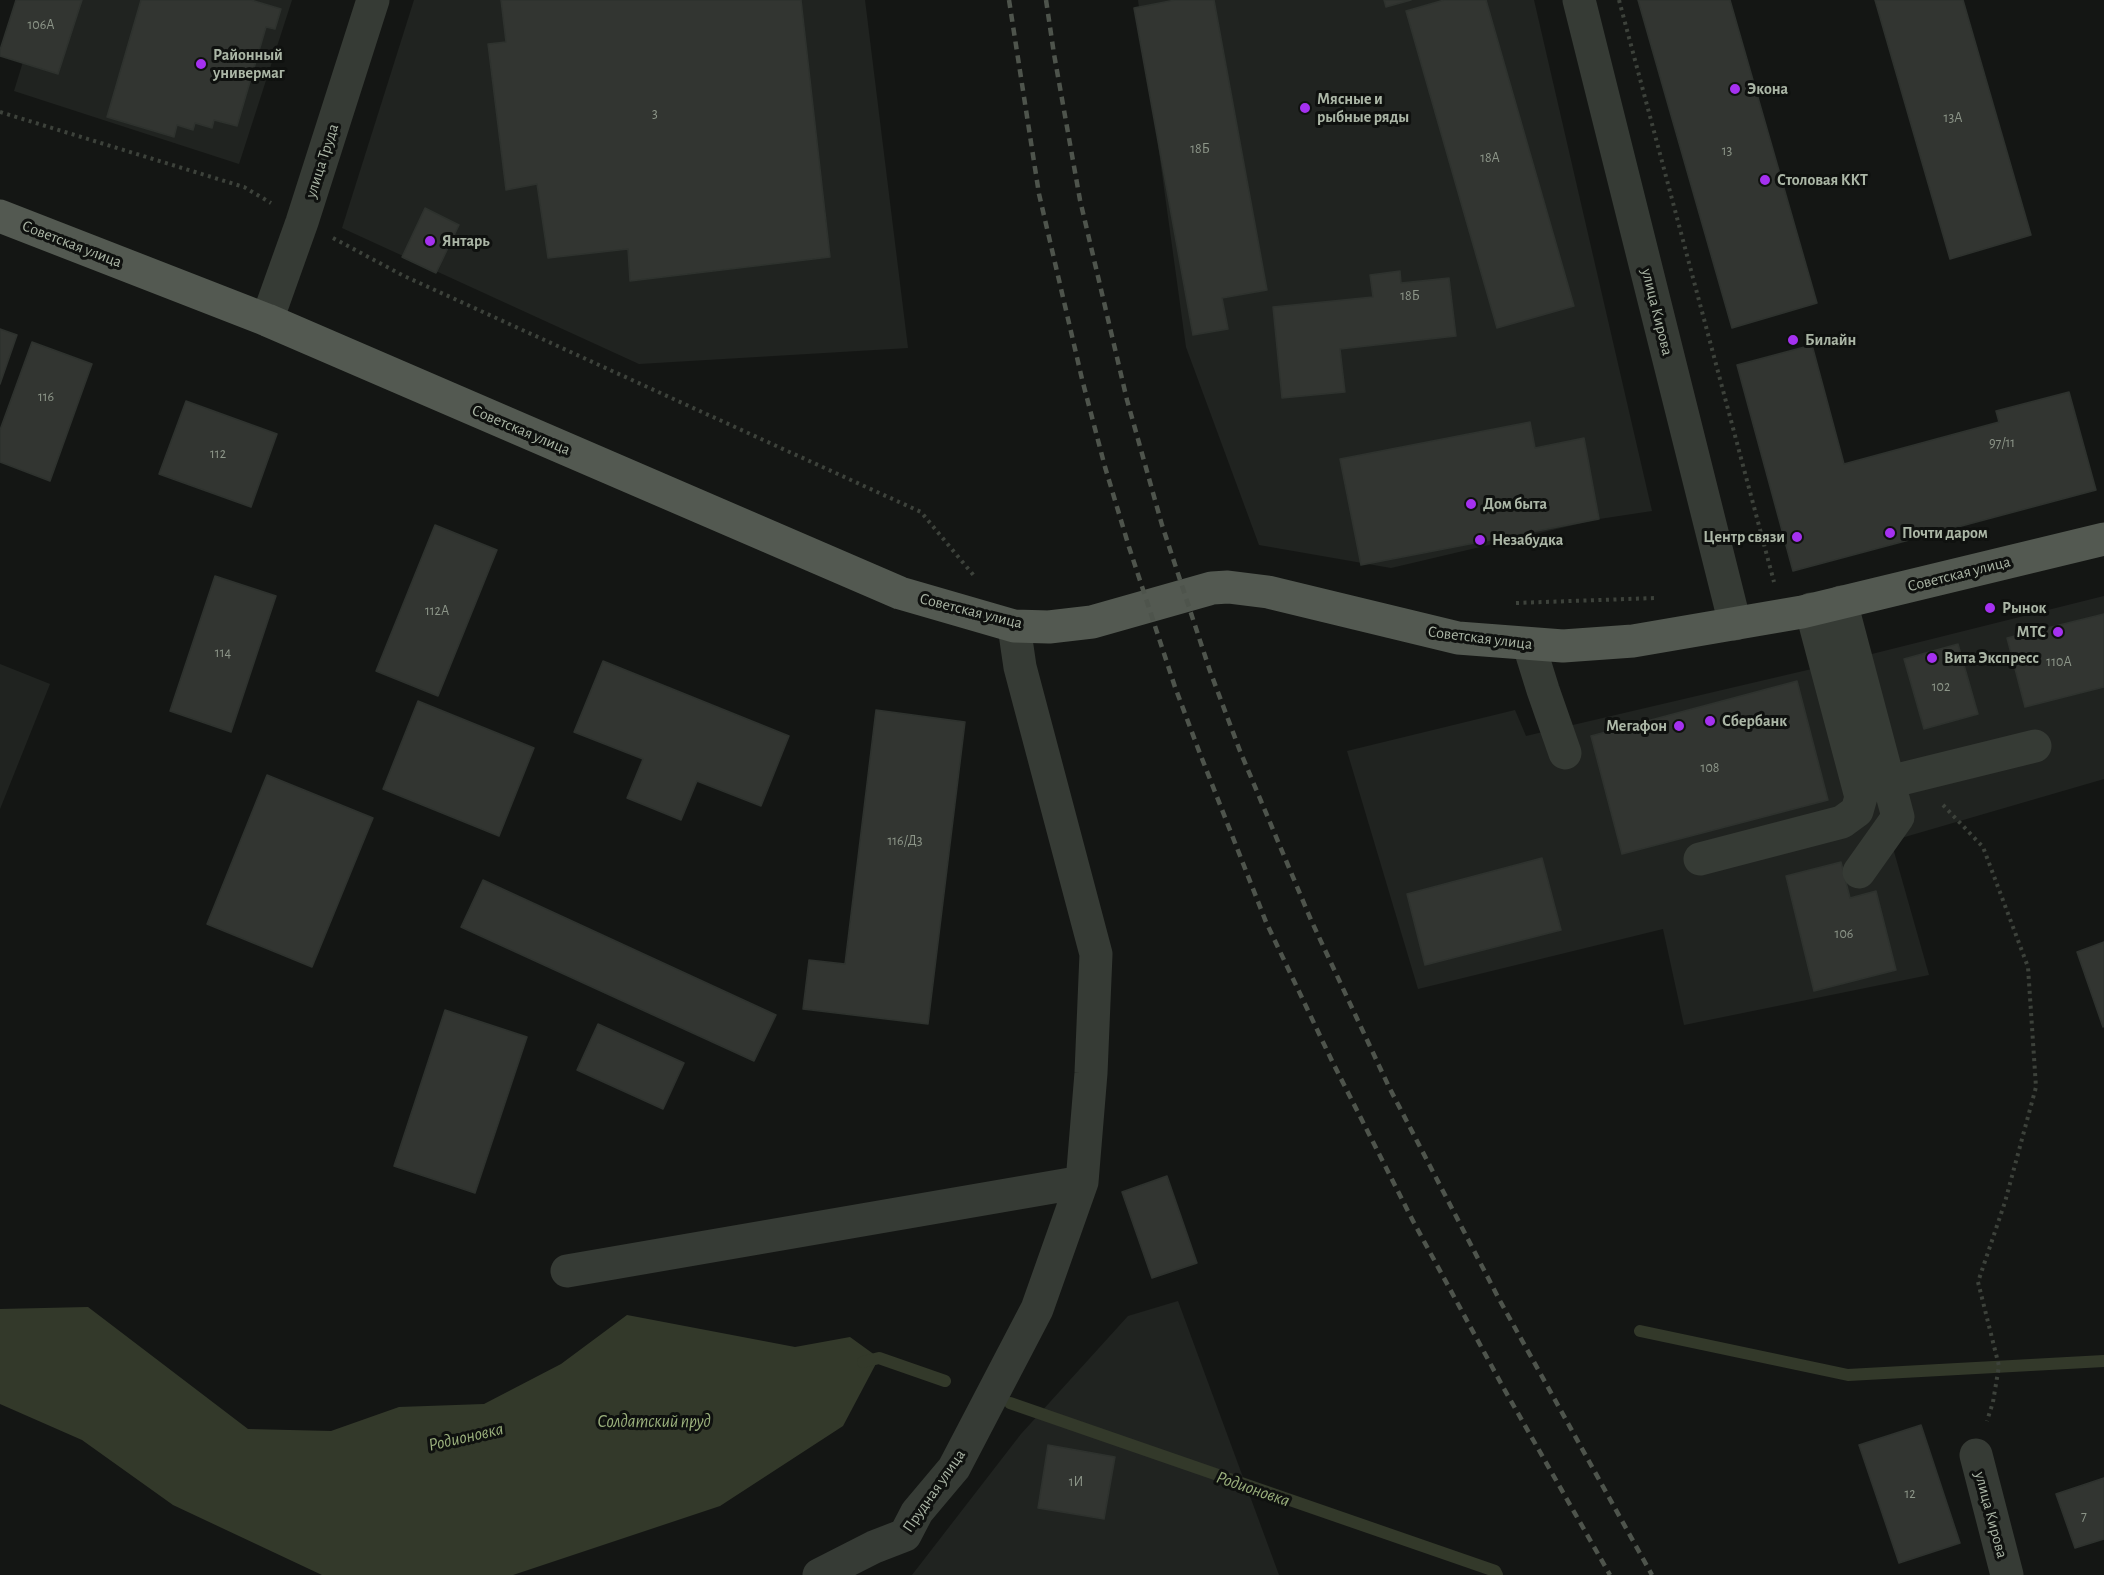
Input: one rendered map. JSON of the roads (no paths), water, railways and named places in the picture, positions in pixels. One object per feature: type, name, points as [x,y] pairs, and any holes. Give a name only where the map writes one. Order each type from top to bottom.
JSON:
[{"type":"main road","name":"Советская улица","points":[[0,216],[267,320],[900,593],[1014,626],[1049,627],[1092,622],[1212,588],[1228,587],[1268,592],[1458,638],[1563,646],[1633,641],[1731,608],[1826,606],[2104,539]]},
{"type":"street","name":"улица Труда","points":[[267,320],[302,222],[373,0]]},
{"type":"street","name":"улица Кирова","points":[[1578,0],[1731,608]]},
{"type":"street","points":[[1826,606],[1902,779],[1898,817],[1859,872]]},
{"type":"street","points":[[1700,859],[1842,822],[1857,811],[1862,797],[1826,606]]},
{"type":"street","name":"Прудная улица","points":[[819,1575],[874,1547],[905,1535],[917,1512],[954,1468],[1037,1309],[1082,1182],[1096,954],[1020,667],[1014,626]]},
{"type":"street","points":[[1529,645],[1565,753]]},
{"type":"street","points":[[1902,779],[2035,746]]},
{"type":"street","points":[[567,1271],[1082,1182]]},
{"type":"street","name":"улица Кирова","points":[[1976,1455],[2007,1575]]},
{"type":"water","name":"Солдатский пруд","points":[[88,1307],[248,1429],[331,1431],[399,1407],[484,1404],[561,1364],[627,1315],[795,1347],[850,1337],[879,1358],[843,1426],[720,1506],[513,1575],[322,1575],[173,1505],[82,1440],[0,1404],[0,1309]]},
{"type":"waterway","points":[[1640,1331],[1848,1375],[2104,1361]]},
{"type":"waterway","name":"Родионовка","points":[[863,1362],[879,1358],[945,1381]]},
{"type":"waterway","name":"Родионовка","points":[[1010,1403],[1495,1571],[1497,1575]]},
{"type":"railway","points":[[1009,0],[1039,194],[1082,379],[1129,547],[1175,687],[1199,751],[1266,922],[1332,1061],[1413,1221],[1503,1387],[1610,1575]]},
{"type":"railway","points":[[1046,0],[1080,200],[1127,400],[1162,525],[1210,671],[1240,751],[1311,920],[1389,1087],[1499,1299],[1652,1575]]},
{"type":"place","name":"Районный универмаг","points":[[201,64]]},
{"type":"place","name":"Экона","points":[[1735,89]]},
{"type":"place","name":"Мясные и рыбные ряды","points":[[1305,108]]},
{"type":"place","name":"Столовая ККТ","points":[[1765,180]]},
{"type":"place","name":"Янтарь","points":[[430,241]]},
{"type":"place","name":"Билайн","points":[[1793,340]]},
{"type":"place","name":"Дом быта","points":[[1471,504]]},
{"type":"place","name":"Почти даром","points":[[1890,533]]},
{"type":"place","name":"Центр связи","points":[[1797,537]]},
{"type":"place","name":"Незабудка","points":[[1480,540]]},
{"type":"place","name":"Рынок","points":[[1990,608]]},
{"type":"place","name":"МТС","points":[[2058,632]]},
{"type":"place","name":"Вита Экспресс","points":[[1932,658]]},
{"type":"place","name":"Сбербанк","points":[[1710,721]]},
{"type":"place","name":"Мегафон","points":[[1679,726]]}]
